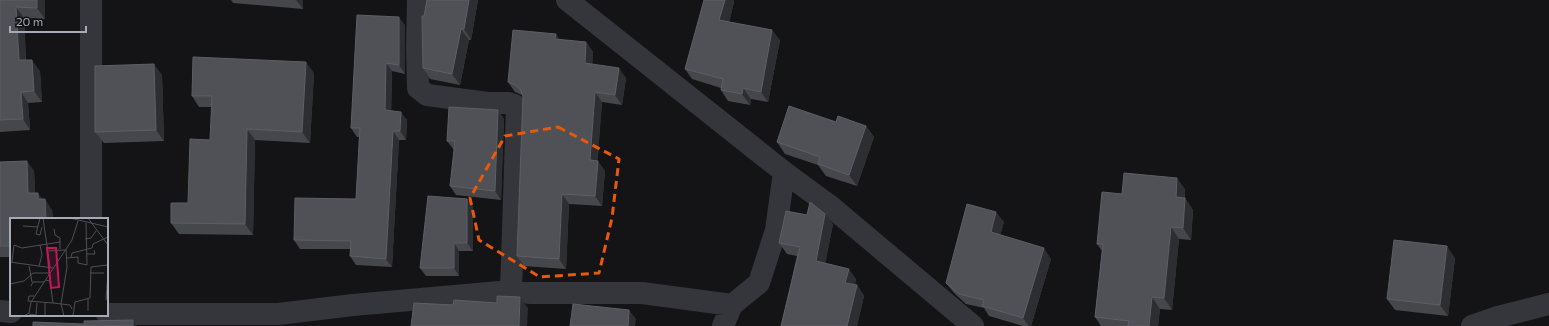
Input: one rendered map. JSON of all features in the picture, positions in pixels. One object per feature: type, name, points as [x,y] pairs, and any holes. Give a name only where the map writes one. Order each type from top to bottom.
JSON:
[{"type":"street","points":[[91,0],[91,218]]},
{"type":"street","points":[[418,0],[418,88],[427,95],[488,103],[509,103],[517,106],[511,291]]},
{"type":"street","points":[[567,0],[784,172],[829,205],[973,326]]},
{"type":"street","points":[[723,326],[732,305],[759,283],[776,230],[784,172]]},
{"type":"street","points":[[108,314],[248,321],[278,314],[353,304],[511,291],[531,293],[642,293],[732,305]]},
{"type":"street","points":[[1472,326],[1498,317],[1549,304]]},
{"type":"street","points":[[0,311],[10,312]]},
{"type":"highlighted area","points":[[558,127],[619,159],[612,218],[599,273],[540,277],[479,240],[470,198],[505,136]]},
{"type":"building","points":[[0,0],[37,0],[37,8],[16,7],[19,60],[32,60],[34,91],[21,92],[23,119],[0,120]]},
{"type":"building","points":[[427,0],[469,0],[464,29],[461,29],[452,74],[423,68],[422,16],[424,16]]},
{"type":"building","points":[[704,0],[725,0],[719,20],[772,30],[761,92],[743,88],[742,94],[721,90],[723,79],[685,69]]},
{"type":"building","points":[[357,15],[399,17],[399,65],[386,63],[385,110],[401,112],[400,131],[393,131],[386,259],[350,256],[351,241],[294,240],[295,198],[356,199],[360,128],[351,128]]},
{"type":"building","points":[[513,30],[556,34],[555,39],[586,42],[585,63],[619,68],[615,95],[595,92],[590,160],[598,161],[595,196],[562,194],[559,259],[517,256],[523,96],[520,89],[508,82]]},
{"type":"building","points":[[193,57],[306,62],[302,132],[247,129],[245,224],[171,223],[171,203],[188,203],[190,139],[210,140],[212,96],[192,96]]},
{"type":"building","points":[[154,64],[156,130],[95,132],[95,66]]},
{"type":"building","points":[[789,106],[836,122],[838,116],[866,126],[849,175],[818,164],[820,157],[777,142]]},
{"type":"building","points":[[449,107],[498,110],[495,191],[450,186],[455,141],[447,141]]},
{"type":"building","points":[[27,161],[28,193],[38,193],[38,199],[45,199],[46,218],[10,218],[10,246],[0,246],[0,162]]},
{"type":"building","points":[[1124,173],[1177,178],[1176,197],[1185,198],[1183,228],[1171,227],[1164,298],[1152,297],[1149,326],[1128,326],[1129,321],[1095,317],[1103,244],[1097,244],[1102,192],[1122,194]]},
{"type":"building","points":[[428,196],[467,199],[467,243],[454,243],[454,268],[420,268]]},
{"type":"building","points":[[810,202],[825,214],[816,261],[849,269],[845,283],[857,285],[847,326],[781,326],[800,247],[779,243],[786,211],[807,215]]},
{"type":"building","points":[[967,204],[996,212],[991,232],[1044,248],[1023,318],[982,306],[984,300],[959,294],[946,283]]},
{"type":"building","points":[[1394,240],[1447,246],[1440,305],[1387,299]]},
{"type":"building","points":[[497,296],[520,297],[519,326],[411,326],[414,303],[453,305],[454,300],[497,303]]},
{"type":"building","points":[[573,304],[629,310],[628,326],[570,326]]},
{"type":"building","points":[[133,320],[133,326],[33,326],[33,322],[84,324],[84,321]]}]
